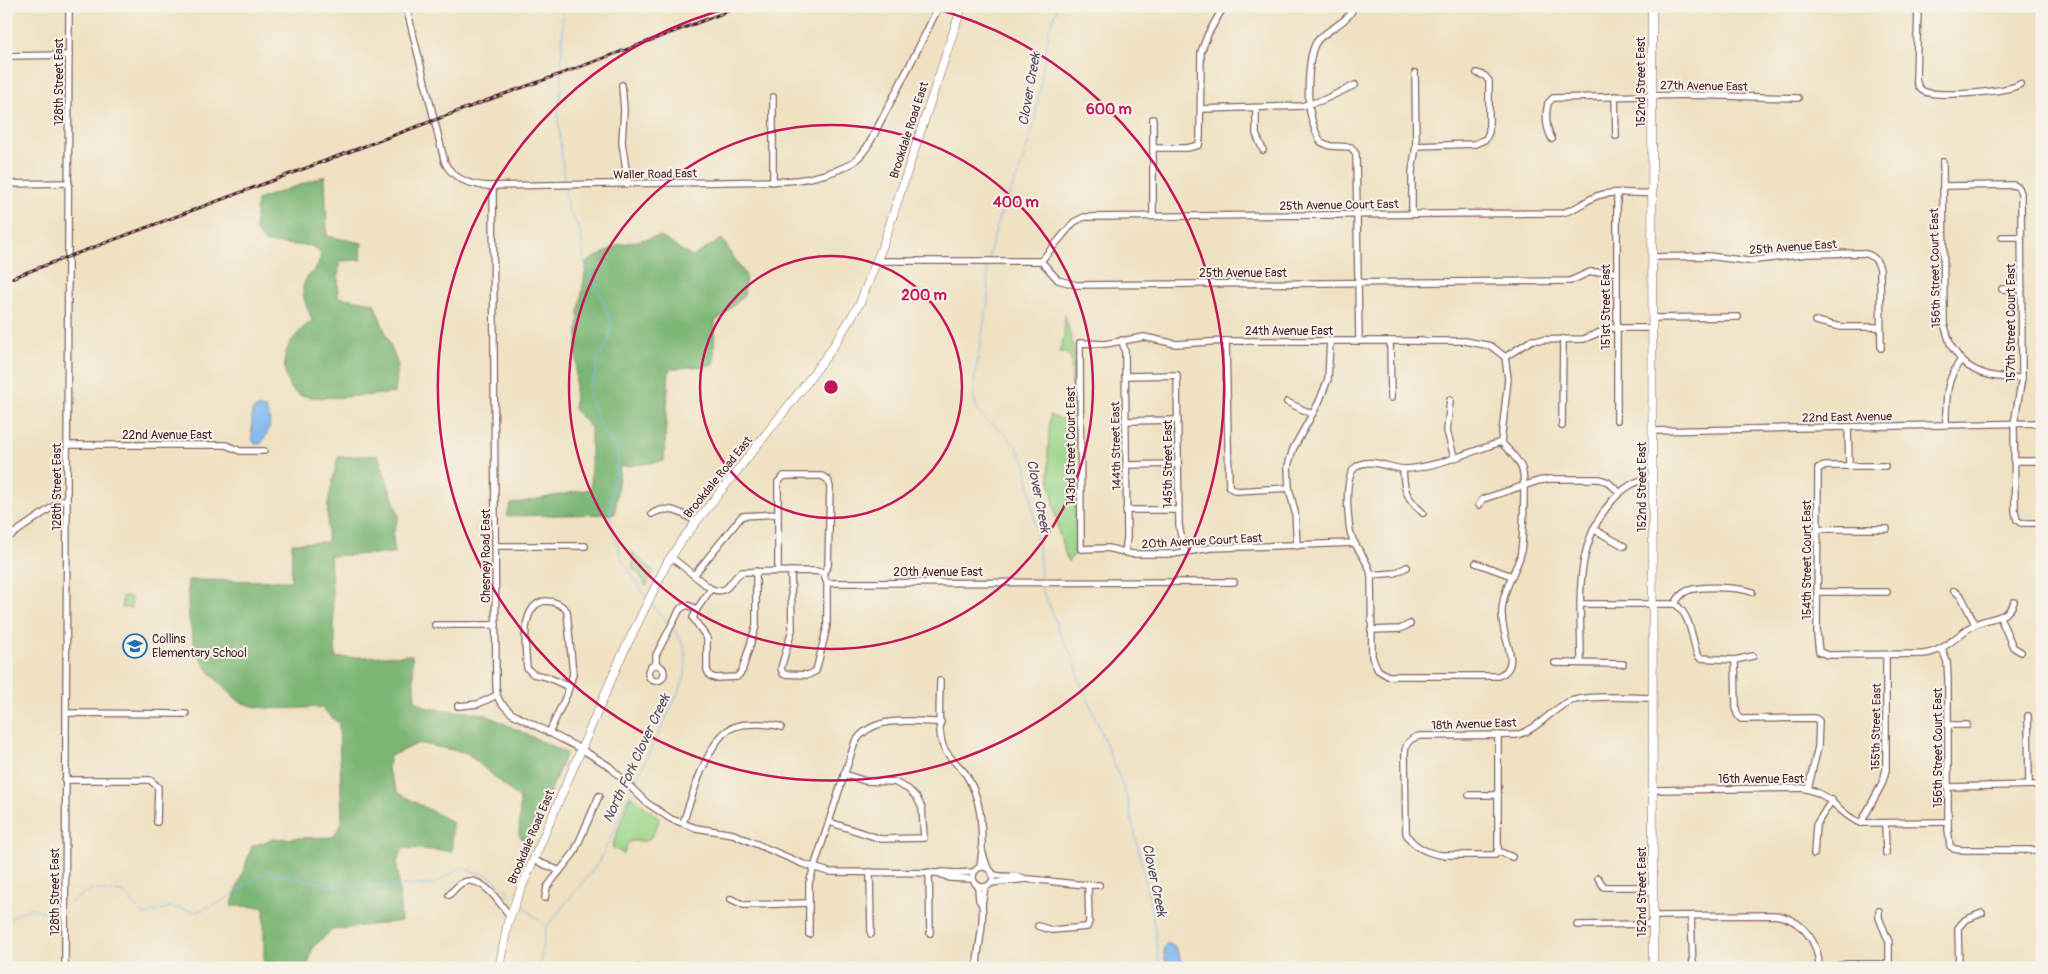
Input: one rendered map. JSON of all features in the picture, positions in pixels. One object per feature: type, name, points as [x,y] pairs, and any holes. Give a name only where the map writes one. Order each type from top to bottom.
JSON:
[{"type":"main road","name":"Brookdale Road East","points":[[498,968],[510,916],[621,657],[670,557],[784,413],[831,350],[860,303],[878,261],[962,6]]},
{"type":"main road","name":"152nd Street East","points":[[1652,6],[1653,968]]},
{"type":"street","name":"128th Street East","points":[[64,968],[67,713],[69,6]]},
{"type":"street","name":"Waller Road East","points":[[406,6],[446,163],[456,176],[466,182],[476,185],[493,186],[797,181],[844,167],[858,158],[870,141],[906,75],[939,6]]},
{"type":"street","points":[[1153,148],[1187,148],[1198,145],[1200,137],[1202,48],[1224,6]]},
{"type":"street","points":[[1354,6],[1349,15],[1313,46],[1310,61],[1310,115],[1321,142],[1330,146],[1348,146],[1356,154],[1359,341]]},
{"type":"street","points":[[1918,6],[1916,78],[1917,86],[1921,90],[1929,93],[1968,94],[2013,88],[2020,84]]},
{"type":"street","points":[[6,56],[69,55]]},
{"type":"street","points":[[1412,214],[1412,172],[1416,146],[1415,73]]},
{"type":"street","points":[[1416,146],[1475,144],[1484,141],[1489,132],[1489,81],[1485,76],[1477,73]]},
{"type":"street","points":[[622,85],[624,110],[622,142],[628,184]]},
{"type":"street","points":[[1200,109],[1310,105],[1355,85]]},
{"type":"street","points":[[1615,96],[1616,136]]},
{"type":"street","points":[[773,97],[773,182]]},
{"type":"street","name":"27th Avenue East","points":[[1552,139],[1547,126],[1547,106],[1550,99],[1562,97],[1798,98]]},
{"type":"street","points":[[1256,108],[1256,134],[1263,150]]},
{"type":"street","points":[[1153,119],[1153,216]]},
{"type":"street","name":"156th Street Court East","points":[[1943,162],[1944,324],[1951,346],[1961,360]]},
{"type":"street","points":[[6,184],[69,183]]},
{"type":"street","name":"157th Street Court East","points":[[1943,186],[2010,184],[2018,187],[2021,193],[2022,378],[2014,424],[2014,505],[2017,520],[2021,523],[2042,523]]},
{"type":"street","name":"Chesney Road East","points":[[493,186],[497,695]]},
{"type":"street","name":"25th Avenue Court East","points":[[1041,261],[1074,222],[1081,218],[1561,213],[1604,194],[1652,193]]},
{"type":"street","name":"151st Street East","points":[[1617,194],[1617,420]]},
{"type":"street","points":[[2002,237],[2021,238]]},
{"type":"street","name":"25th Avenue East","points":[[1652,257],[1708,256],[1748,261],[1792,255],[1860,253],[1875,258],[1880,269],[1880,327]]},
{"type":"street","points":[[878,261],[1041,261]]},
{"type":"street","name":"25th Avenue East","points":[[1041,261],[1058,280],[1076,285],[1570,281],[1590,272],[1616,272]]},
{"type":"street","points":[[2002,289],[2022,289]]},
{"type":"street","points":[[1653,318],[1738,317]]},
{"type":"street","points":[[1815,321],[1841,327],[1880,327],[1881,348]]},
{"type":"street","points":[[1501,442],[1427,465],[1403,469],[1364,463],[1356,466],[1348,477],[1349,524],[1354,543],[1368,563],[1371,575],[1372,657],[1378,670],[1385,675],[1494,676],[1505,672],[1511,660],[1502,608],[1522,548],[1523,486],[1522,467],[1501,442],[1509,375],[1506,357],[1532,340],[1584,339],[1592,337],[1602,330],[1652,328]]},
{"type":"street","name":"24th Avenue East","points":[[1080,343],[1105,344],[1144,337],[1176,344],[1226,341],[1465,341],[1484,344],[1506,357]]},
{"type":"street","points":[[1562,426],[1563,339]]},
{"type":"street","name":"144th Street East","points":[[1122,340],[1125,352],[1125,552]]},
{"type":"street","points":[[1226,341],[1229,488],[1236,491],[1289,488]]},
{"type":"street","points":[[1297,546],[1295,512],[1289,488],[1288,466],[1290,456],[1328,379],[1330,341]]},
{"type":"street","points":[[1390,341],[1391,398]]},
{"type":"street","name":"143rd Street Court East","points":[[1080,343],[1081,549]]},
{"type":"street","points":[[1946,425],[1948,382],[1961,360],[1972,369],[1987,375],[2001,378],[2022,378]]},
{"type":"street","name":"145th Street East","points":[[1125,376],[1178,375],[1179,532],[1184,552]]},
{"type":"street","points":[[1450,400],[1447,430],[1454,457]]},
{"type":"street","points":[[1287,402],[1312,414]]},
{"type":"street","points":[[1125,420],[1178,420]]},
{"type":"street","name":"22nd East Avenue","points":[[1653,431],[2042,423]]},
{"type":"street","points":[[1848,427],[1849,465],[1885,466]]},
{"type":"street","name":"22nd Avenue East","points":[[68,445],[226,445],[240,451],[264,451]]},
{"type":"street","points":[[2014,460],[2042,461]]},
{"type":"street","points":[[1126,465],[1178,464]]},
{"type":"street","name":"154th Street Court East","points":[[1849,465],[1818,468],[1817,634],[1819,652],[1828,655],[1886,655]]},
{"type":"street","points":[[1403,469],[1406,493],[1410,501],[1423,513]]},
{"type":"street","points":[[778,571],[777,484],[784,476],[822,476],[830,484],[828,566],[823,574]]},
{"type":"street","points":[[1580,662],[1583,562],[1593,529],[1602,513],[1619,492],[1638,480],[1653,477]]},
{"type":"street","points":[[1479,505],[1484,499],[1523,486],[1550,480],[1600,478],[1608,482],[1619,492]]},
{"type":"street","points":[[6,539],[61,501],[67,500]]},
{"type":"street","points":[[652,514],[660,510],[671,510],[684,514],[696,522]]},
{"type":"street","points":[[1126,510],[1179,510]]},
{"type":"street","points":[[694,575],[742,516],[778,514]]},
{"type":"street","points":[[1817,529],[1887,528]]},
{"type":"street","points":[[1593,529],[1624,546]]},
{"type":"street","name":"20th Avenue Court East","points":[[1081,549],[1108,548],[1132,554],[1173,554],[1210,548],[1354,543]]},
{"type":"street","points":[[496,546],[585,546]]},
{"type":"street","points":[[670,557],[711,589],[722,591],[740,573],[778,571],[791,571],[816,571],[823,574],[827,583],[826,636],[816,670],[808,675],[783,674],[782,665],[792,630],[791,571]]},
{"type":"street","points":[[1476,563],[1512,576]]},
{"type":"street","points":[[1371,575],[1395,573],[1407,567]]},
{"type":"street","points":[[711,589],[693,618],[707,638],[707,670],[710,676],[719,678],[739,676],[756,626],[756,572]]},
{"type":"street","name":"20th Avenue East","points":[[827,583],[1234,582]]},
{"type":"street","points":[[1675,604],[1682,594],[1691,590],[1740,588],[1752,592]]},
{"type":"street","points":[[1954,591],[1961,596],[1975,624]]},
{"type":"street","points":[[1817,592],[1887,592]]},
{"type":"street","points":[[549,734],[569,687],[573,670],[566,611],[555,602],[544,601],[532,607],[527,617],[526,664],[528,671],[569,687]]},
{"type":"street","points":[[1886,655],[1926,654],[1942,649],[1975,624],[2000,617],[2012,608],[2014,602]]},
{"type":"street","points":[[1581,604],[1675,604]]},
{"type":"street","points":[[1675,604],[1684,616],[1698,657],[1704,659],[1735,660],[1753,656]]},
{"type":"street","points":[[656,665],[656,656],[680,609],[687,605],[697,609]]},
{"type":"street","points":[[2000,617],[2013,646],[2021,652]]},
{"type":"street","points":[[1371,630],[1400,629],[1410,624]]},
{"type":"street","points":[[435,625],[496,625]]},
{"type":"street","name":"156th Street Court East","points":[[1942,649],[1947,662],[1948,837],[1952,848],[1962,850],[2042,850]]},
{"type":"street","name":"155th Street East","points":[[1861,823],[1882,784],[1886,770],[1886,655]]},
{"type":"street","points":[[1735,660],[1736,707],[1737,714],[1741,719],[1817,719],[1819,724],[1818,747],[1808,789]]},
{"type":"street","points":[[1555,663],[1623,664]]},
{"type":"street","points":[[458,706],[478,704],[497,695],[500,702],[511,713],[581,749],[609,766],[654,809],[683,823],[733,834],[813,868],[837,873],[941,872],[957,874],[974,872],[980,867],[982,851],[981,812],[977,796],[966,776],[943,746],[940,681]]},
{"type":"street","name":"18th Avenue East","points":[[1498,851],[1495,855],[1437,854],[1414,844],[1408,837],[1406,833],[1405,754],[1407,743],[1410,739],[1419,736],[1521,734],[1570,701],[1586,698],[1653,698]]},
{"type":"street","points":[[67,713],[186,714]]},
{"type":"street","points":[[2028,716],[2029,786]]},
{"type":"street","points":[[809,934],[809,883],[855,742],[862,732],[873,725],[886,722],[941,722]]},
{"type":"street","points":[[683,823],[702,771],[722,736],[731,728],[741,724],[771,724],[781,727]]},
{"type":"street","points":[[1948,725],[1967,724]]},
{"type":"street","points":[[1498,735],[1498,851],[1512,857]]},
{"type":"street","points":[[829,822],[881,839],[924,838],[922,808],[917,798],[908,789],[894,782],[865,781],[844,774]]},
{"type":"street","points":[[65,780],[145,779],[156,784],[158,788],[157,822]]},
{"type":"street","points":[[1948,787],[2042,785]]},
{"type":"street","name":"16th Avenue East","points":[[1653,790],[1808,789],[1832,800],[1850,817],[1861,823]]},
{"type":"street","points":[[1469,795],[1498,795]]},
{"type":"street","points":[[545,898],[547,887],[574,853],[598,796]]},
{"type":"street","points":[[1814,854],[1816,825],[1832,800]]},
{"type":"street","points":[[1861,823],[1948,822]]},
{"type":"street","points":[[1885,823],[1886,853]]},
{"type":"street","points":[[982,851],[988,869],[992,874],[1002,877],[1018,876],[1026,879]]},
{"type":"street","points":[[534,860],[560,871]]},
{"type":"street","points":[[980,867],[988,869]]},
{"type":"street","points":[[870,872],[871,934]]},
{"type":"street","points":[[929,872],[930,933]]},
{"type":"street","points":[[972,879],[974,872]]},
{"type":"street","points":[[938,873],[950,878],[972,879]]},
{"type":"street","points":[[991,883],[992,874]]},
{"type":"street","points":[[1598,878],[1604,887],[1653,887]]},
{"type":"street","points":[[972,879],[978,887],[979,900],[982,904]]},
{"type":"street","points":[[978,887],[985,887],[991,883],[1026,879],[1088,886],[1100,885]]},
{"type":"street","points":[[450,895],[462,882],[470,881],[477,883],[490,892],[510,916]]},
{"type":"street","points":[[1038,926],[1051,930],[1087,927],[1089,922],[1088,886]]},
{"type":"street","points":[[977,968],[978,949],[984,923],[982,904],[985,887]]},
{"type":"street","points":[[731,899],[738,904],[744,905],[809,903]]},
{"type":"street","points":[[1828,968],[1847,964],[1888,966],[1888,942],[1879,918],[1879,911]]},
{"type":"street","points":[[1959,968],[1958,928],[1965,920],[1982,913]]},
{"type":"street","points":[[1577,925],[1691,916],[1774,915],[1800,926],[1809,934],[1816,948],[1819,968]]},
{"type":"street","points":[[1691,916],[1693,968]]},
{"type":"green space","points":[[325,176],[327,236],[362,243],[361,260],[339,261],[338,297],[374,303],[398,365],[395,393],[330,397],[306,396],[295,392],[290,388],[288,382],[285,363],[288,348],[295,336],[312,320],[305,300],[303,285],[316,268],[321,254],[312,246],[266,243],[255,231],[257,200]]},
{"type":"green space","points":[[660,236],[692,257],[722,239],[746,276],[744,296],[715,322],[714,365],[669,369],[664,461],[620,467],[615,514],[506,516],[511,504],[591,489],[591,428],[574,409],[579,310],[587,262],[618,245]]},
{"type":"green space","points":[[1065,315],[1074,349],[1076,540],[1073,549],[1075,553],[1068,562],[1059,534],[1049,476],[1048,452],[1050,415],[1067,420],[1073,414],[1071,358],[1067,354],[1059,352],[1064,337]]},
{"type":"green space","points":[[378,455],[399,516],[393,535],[394,553],[330,556],[336,658],[412,655],[415,700],[428,708],[484,714],[566,753],[527,847],[519,834],[520,799],[467,753],[419,743],[390,756],[388,771],[398,793],[452,822],[452,851],[403,848],[397,862],[401,921],[332,930],[313,947],[307,968],[264,968],[264,907],[231,906],[252,846],[274,839],[333,837],[342,823],[339,724],[321,707],[281,709],[260,707],[241,702],[232,695],[213,676],[197,651],[188,610],[188,580],[291,581],[292,543],[327,542],[328,503],[338,457]]},
{"type":"green space","points":[[632,552],[654,571],[646,586],[639,573],[633,569]]},
{"type":"green space","points":[[122,597],[131,597],[131,608],[122,608]]},
{"type":"green space","points":[[630,795],[658,817],[659,821],[650,839],[646,841],[631,841],[627,844],[624,854],[612,847]]},
{"type":"water","points":[[256,407],[265,409],[270,423],[269,430],[262,442],[255,444],[252,439],[252,411]]},
{"type":"water","points":[[1167,943],[1175,947],[1186,968],[1168,968],[1164,952]]},
{"type":"waterway","name":"North Fork Clover Creek","points":[[563,6],[561,90],[558,116],[564,182]]},
{"type":"waterway","name":"Clover Creek","points":[[988,260],[999,217],[1020,170],[1034,125],[1049,30],[1058,6]]},
{"type":"waterway","name":"North Fork Clover Creek","points":[[565,186],[568,210],[579,228],[584,261],[611,321],[609,340],[598,360],[589,396],[599,424],[617,452],[617,463],[610,502],[611,526],[623,561],[646,597]]},
{"type":"waterway","name":"Clover Creek","points":[[987,264],[988,300],[975,376],[974,397],[977,409],[982,417],[1003,432],[1016,446],[1026,463],[1040,559],[1041,580]]},
{"type":"waterway","name":"Clover Creek","points":[[1040,586],[1050,606],[1060,635],[1075,661],[1080,683],[1126,794],[1152,911],[1160,968]]},
{"type":"waterway","name":"North Fork Clover Creek","points":[[650,602],[669,624]]},
{"type":"waterway","name":"North Fork Clover Creek","points":[[633,787],[684,680],[685,653],[681,640],[673,629]]},
{"type":"waterway","name":"North Fork Clover Creek","points":[[539,968],[546,927],[600,861],[631,791]]},
{"type":"waterway","points":[[68,904],[89,890],[123,892],[144,915],[171,907],[196,912],[221,902],[267,871],[332,886],[433,885],[460,868],[490,876],[513,897]]},
{"type":"waterway","points":[[520,903],[546,927]]},
{"type":"waterway","points":[[6,917],[10,918],[30,908],[54,914],[63,908]]},
{"type":"railway","points":[[6,280],[742,6]]},
{"type":"place","name":"Collins Elementary School","points":[[135,646]]}]
